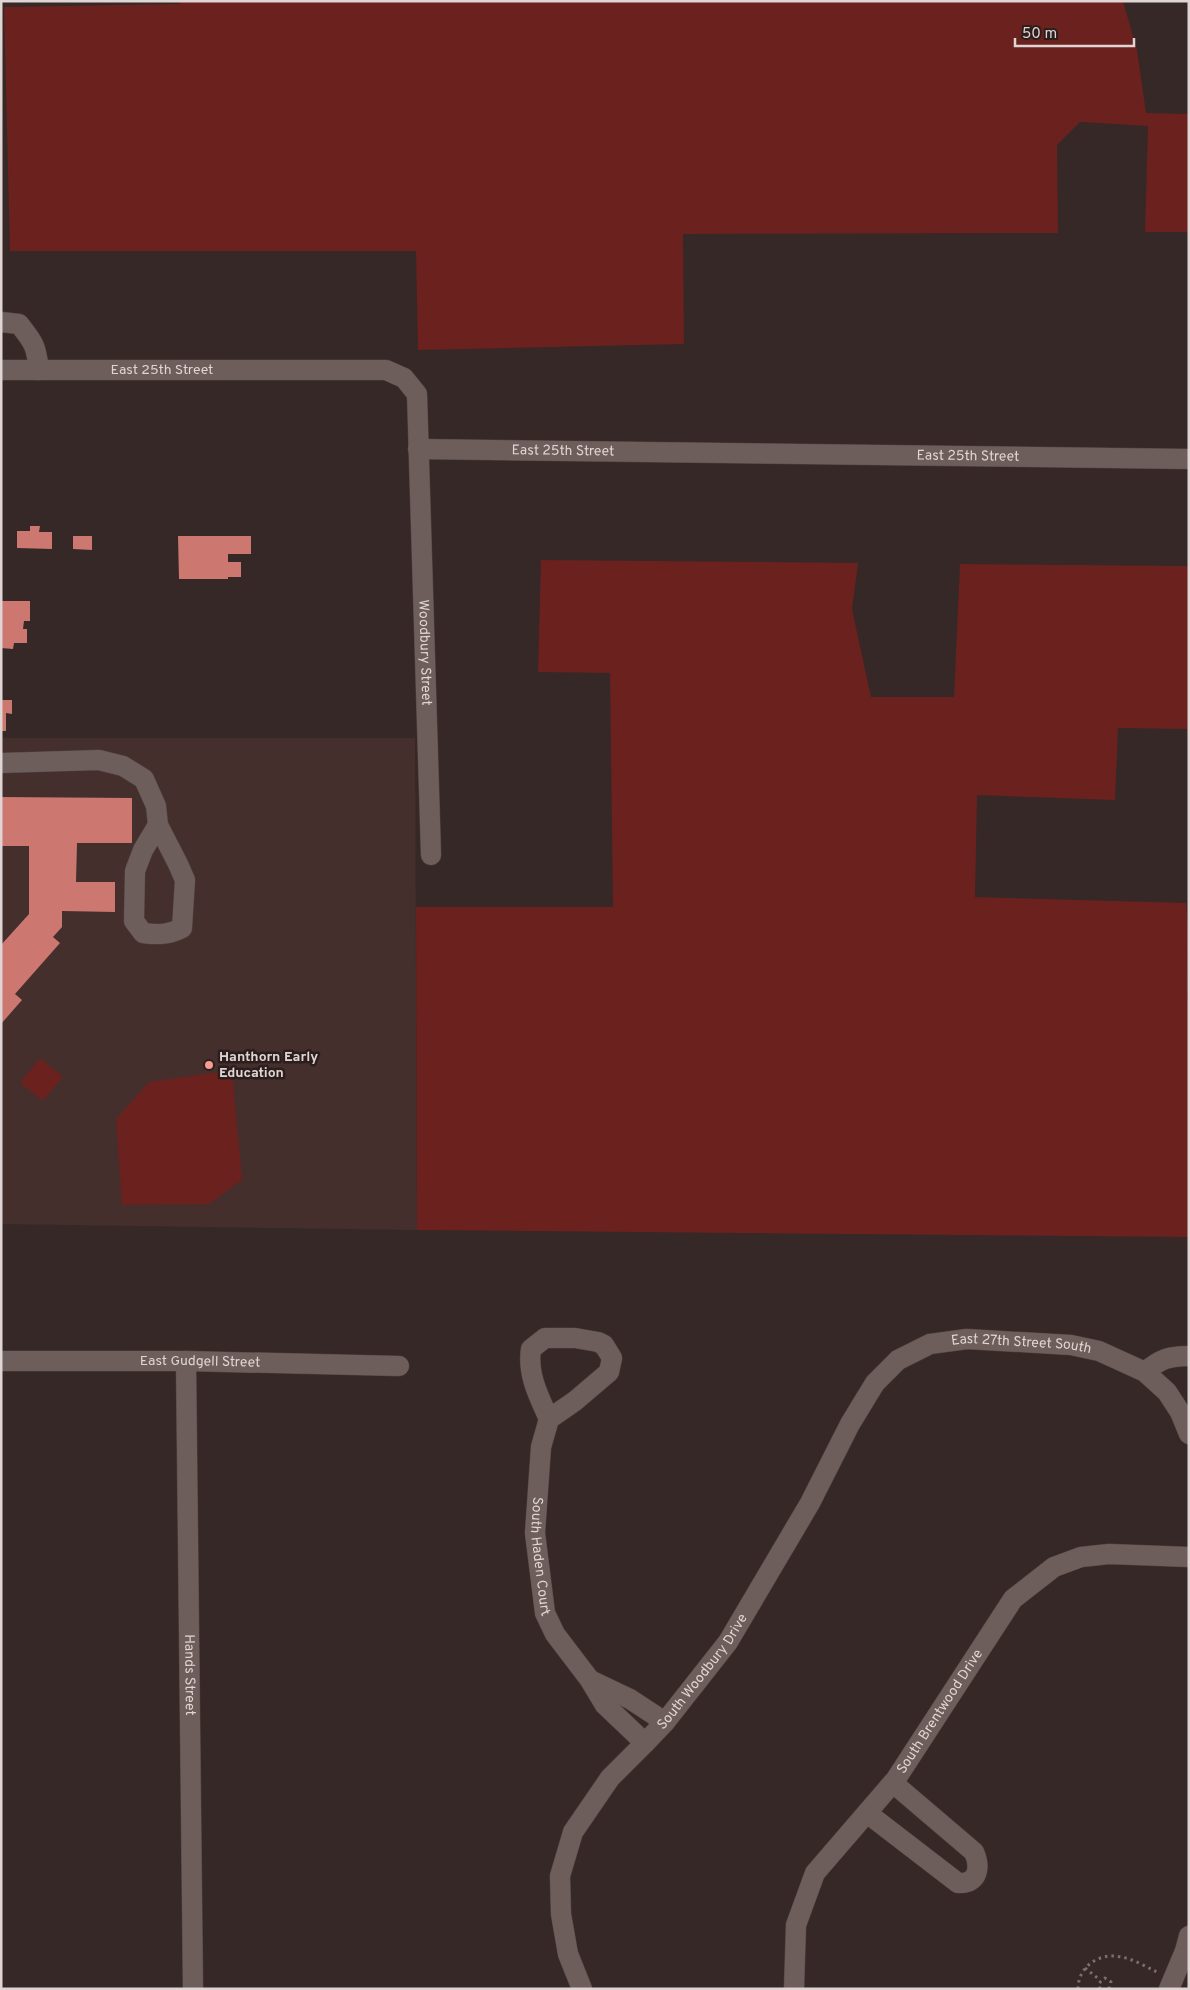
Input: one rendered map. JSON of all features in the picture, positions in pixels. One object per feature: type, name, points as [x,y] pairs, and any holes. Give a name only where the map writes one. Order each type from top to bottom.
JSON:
[{"type":"street","points":[[1,322],[18,324],[29,337],[36,347],[39,370]]},
{"type":"street","name":"East 25th Street","points":[[1,370],[386,370],[404,378],[417,394],[418,449],[1189,458]]},
{"type":"street","name":"Woodbury Street","points":[[418,449],[431,855]]},
{"type":"street","points":[[1,763],[99,760],[123,766],[144,779],[156,806],[158,825],[185,880],[182,928],[170,934],[157,935],[144,933],[134,921],[135,871],[143,850],[158,825]]},
{"type":"street","points":[[545,1338],[575,1338],[604,1345],[612,1358],[609,1372],[575,1401],[549,1419],[532,1378],[530,1366],[531,1349],[545,1338]]},
{"type":"street","name":"East 27th Street South","points":[[898,1360],[930,1344],[967,1339],[1071,1345],[1099,1351],[1145,1372],[1184,1406],[1189,1434]]},
{"type":"street","points":[[1145,1372],[1159,1361],[1175,1356],[1189,1356]]},
{"type":"street","name":"South Woodbury Drive","points":[[578,1985],[568,1954],[562,1914],[560,1876],[573,1832],[610,1778],[645,1744],[728,1642],[810,1503],[850,1424],[874,1382],[898,1360]]},
{"type":"street","name":"East Gudgell Street","points":[[1,1361],[186,1361],[399,1366]]},
{"type":"street","name":"Hands Street","points":[[186,1361],[193,1989]]},
{"type":"street","name":"South Haden Court","points":[[549,1419],[541,1447],[535,1533],[545,1613],[555,1634],[590,1680],[609,1710],[645,1744]]},
{"type":"street","name":"South Brentwood Drive","points":[[794,1989],[796,1925],[815,1873],[893,1783],[1013,1600],[1054,1567],[1081,1557],[1109,1554],[1189,1557]]},
{"type":"street","name":"South Haden Court","points":[[590,1680],[630,1699],[664,1722]]},
{"type":"street","points":[[867,1813],[958,1883],[967,1883],[972,1880],[976,1875],[977,1866],[974,1852],[893,1783]]},
{"type":"street","points":[[1163,1981],[1185,1952],[1189,1936]]},
{"type":"path","points":[[1078,1989],[1080,1977],[1085,1968],[1094,1961],[1113,1956],[1127,1958],[1163,1981]]},
{"type":"path","points":[[1085,1968],[1100,1980]]},
{"type":"path","points":[[1100,1980],[1108,1979],[1111,1982],[1110,1989]]},
{"type":"path","points":[[1100,1980],[1100,1989]]},
{"type":"shaded area","points":[[180,1],[1123,1],[1137,50],[1146,113],[1189,114],[1189,232],[1145,232],[1148,126],[1080,122],[1057,145],[1058,233],[683,234],[684,344],[418,350],[416,251],[10,251],[4,7],[180,4]]},
{"type":"shaded area","points":[[541,560],[858,563],[852,609],[871,697],[954,697],[960,564],[1189,566],[1189,729],[1118,728],[1115,800],[977,795],[975,897],[1186,903],[1188,932],[1187,999],[1189,999],[1189,1237],[417,1230],[416,907],[613,907],[610,673],[538,672]]},
{"type":"shaded area","name":"Hanthorn Early Education","points":[[1,738],[415,738],[417,1230],[1,1224]]},
{"type":"shaded area","points":[[40,1058],[63,1077],[43,1101],[20,1083]]},
{"type":"shaded area","points":[[232,1070],[242,1180],[209,1204],[122,1205],[116,1119],[149,1082]]},
{"type":"building","points":[[30,526],[40,526],[39,532],[52,532],[52,549],[17,548],[17,531],[30,531]]},
{"type":"building","points":[[73,536],[92,536],[92,550],[73,549]]},
{"type":"building","points":[[178,536],[251,536],[251,554],[228,554],[228,562],[241,562],[241,577],[228,577],[228,579],[179,579]]},
{"type":"building","points":[[1,601],[30,601],[30,621],[24,621],[23,629],[27,629],[27,643],[14,643],[13,649],[1,648]]},
{"type":"building","points":[[1,700],[12,700],[12,714],[6,713],[6,731],[1,731]]},
{"type":"building","points":[[1,797],[132,798],[132,843],[77,843],[76,882],[115,882],[115,912],[62,911],[62,927],[53,937],[60,943],[15,994],[22,1000],[1,1024],[1,945],[29,914],[29,846],[1,846]]},
{"type":"place","name":"Hanthorn Early Education","points":[[209,1065]]}]
